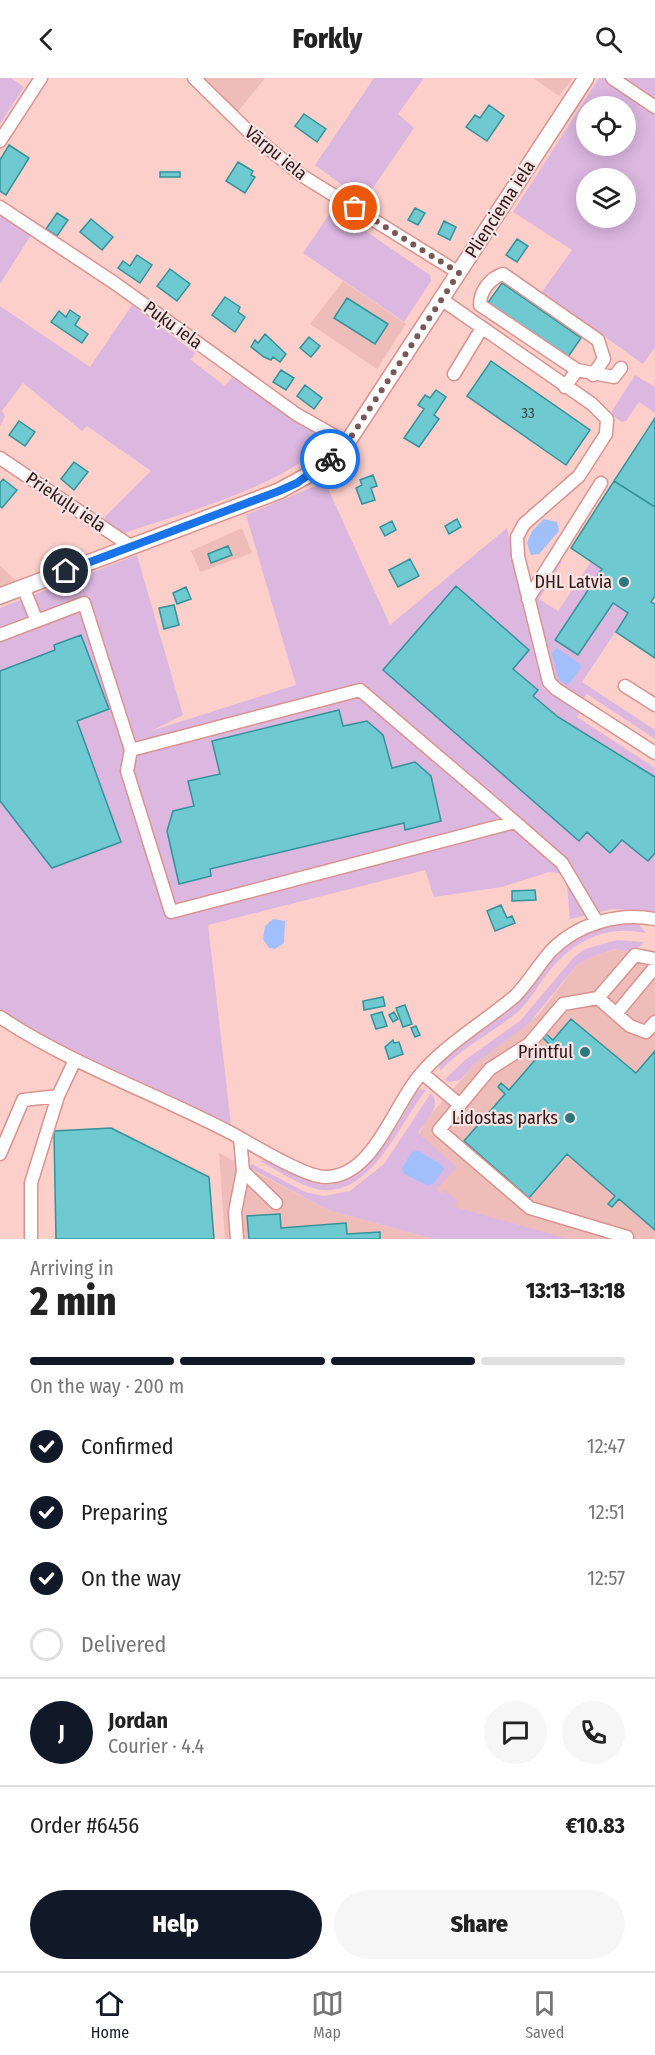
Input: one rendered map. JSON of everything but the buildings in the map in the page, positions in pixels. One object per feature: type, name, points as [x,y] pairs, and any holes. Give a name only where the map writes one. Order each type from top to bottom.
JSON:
[{"type":"main road","name":"Plieņciema iela","points":[[0,596],[297,483],[333,457],[347,443],[586,78]]},
{"type":"street","points":[[0,141],[41,78]]},
{"type":"street","name":"Vārpu iela","points":[[194,78],[250,133],[301,175],[459,273]]},
{"type":"street","points":[[612,78],[655,107]]},
{"type":"street","name":"Puķu iela","points":[[0,207],[116,284],[296,414],[347,443]]},
{"type":"street","points":[[593,375],[604,359],[598,340],[503,274],[494,277],[480,297],[480,305],[577,370],[593,375],[614,377],[621,368]]},
{"type":"street","points":[[441,299],[601,411],[607,419],[606,434],[579,476],[524,524],[517,537],[518,556],[549,682],[556,689],[655,753]]},
{"type":"street","points":[[454,374],[482,328]]},
{"type":"street","points":[[565,387],[577,370]]},
{"type":"street","name":"Priekuļu iela","points":[[0,458],[132,547]]},
{"type":"street","points":[[528,599],[601,483]]},
{"type":"street","points":[[23,587],[36,619]]},
{"type":"street","points":[[0,635],[36,619],[84,603],[131,750],[127,771],[171,912],[515,822]]},
{"type":"street","points":[[625,686],[655,705]]},
{"type":"street","points":[[131,750],[360,690],[562,863],[597,922]]},
{"type":"street","points":[[0,1017],[36,1040],[75,1060],[240,1138],[309,1174],[325,1177],[340,1174],[365,1161],[422,1072],[469,1031],[515,996],[551,951],[572,933],[597,922],[626,917],[655,919]]},
{"type":"street","points":[[620,1236],[530,1208],[439,1130],[490,1069],[530,1044],[563,1005],[598,998],[635,955],[655,958]]},
{"type":"street","points":[[616,1014],[655,967]]},
{"type":"street","points":[[598,998],[630,1026],[646,1032],[655,1022]]},
{"type":"street","points":[[32,1239],[31,1183],[58,1096],[75,1060]]},
{"type":"street","points":[[422,1072],[460,1105]]},
{"type":"street","points":[[0,1154],[24,1100],[58,1096]]},
{"type":"street","points":[[237,1239],[235,1212],[243,1171],[240,1138]]},
{"type":"street","points":[[243,1171],[276,1203]]},
{"type":"shaded area","points":[[0,78],[11,78],[24,87],[0,124]]},
{"type":"shaded area","points":[[202,78],[265,78],[236,114]]},
{"type":"shaded area","points":[[374,78],[424,78],[398,114],[414,128],[364,201],[315,165]]},
{"type":"shaded area","points":[[533,78],[573,78],[559,96]]},
{"type":"shaded area","points":[[599,78],[655,78],[655,347],[643,364],[542,292],[572,250],[513,212],[576,114],[576,156],[636,156],[636,96],[587,96]]},
{"type":"shaded area","points":[[333,209],[430,275],[431,281],[404,322],[303,253]]},
{"type":"shaded area","points":[[0,216],[31,235],[0,284]]},
{"type":"shaded area","points":[[343,281],[406,324],[377,369],[310,324]]},
{"type":"shaded area","points":[[132,305],[195,353],[191,360],[225,386],[232,377],[328,441],[307,458],[258,486],[122,534],[104,520],[105,517],[151,471],[87,426],[82,431],[23,383],[2,411],[5,416],[0,427],[0,306],[90,367]]},
{"type":"shaded area","points":[[635,375],[655,387],[655,413],[639,402],[626,421],[622,422],[613,416],[612,411]]},
{"type":"shaded area","points":[[325,482],[390,625],[507,528],[543,688],[581,710],[577,717],[655,768],[655,912],[612,909],[570,919],[566,874],[549,872],[502,887],[434,897],[425,870],[208,925],[231,1125],[51,1040],[0,1009],[0,608],[137,555],[183,715],[151,731],[296,685],[246,515]]},
{"type":"shaded area","points":[[242,528],[252,553],[200,572],[191,551]]},
{"type":"shaded area","points":[[558,559],[562,562],[539,599],[558,611],[591,562],[602,569],[555,640],[578,655],[613,603],[628,613],[582,682],[655,730],[655,739],[587,694],[583,700],[555,683],[534,603],[537,591]]},
{"type":"shaded area","points":[[0,566],[17,581],[0,586]]},
{"type":"shaded area","points":[[636,921],[646,933],[616,931],[602,934],[590,938],[567,953],[546,975],[519,1011],[457,1055],[440,1071],[439,1064],[561,947],[585,931]]},
{"type":"shaded area","points":[[617,940],[644,942],[634,952],[615,949],[589,958],[576,966],[529,1023],[475,1064],[460,1080],[450,1082],[444,1080],[465,1060],[520,1021],[574,957],[585,949]]},
{"type":"shaded area","points":[[616,949],[655,955],[655,1239],[552,1239],[393,1191],[425,1121],[475,1064],[538,1015],[576,966],[589,958]]},
{"type":"shaded area","points":[[418,1089],[426,1090],[384,1153],[357,1180],[341,1188],[315,1189],[260,1161],[267,1160],[313,1183],[331,1184],[348,1179],[363,1169],[377,1154]]},
{"type":"shaded area","points":[[431,1093],[435,1103],[434,1108],[418,1133],[457,1167],[437,1189],[442,1194],[445,1190],[457,1200],[455,1207],[569,1239],[434,1239],[328,1210],[248,1167],[252,1164],[305,1192],[324,1196],[350,1191],[384,1164]]},
{"type":"shaded area","points":[[219,1153],[328,1210],[434,1239],[225,1239]]},
{"type":"water","points":[[544,519],[557,522],[559,531],[539,554],[531,555],[527,543],[532,531]]},
{"type":"water","points":[[557,648],[580,664],[581,668],[568,685],[559,680],[552,653]]},
{"type":"water","points":[[273,919],[285,921],[284,943],[275,949],[269,948],[263,939],[265,926]]},
{"type":"water","points":[[419,1151],[442,1165],[444,1169],[433,1184],[427,1185],[404,1174],[402,1168],[412,1152]]},
{"type":"way so far","points":[[330,459],[347,443],[459,273],[355,208]]},
{"type":"place","name":"DHL Latvia","points":[[624,582]]},
{"type":"place","name":"Printful","points":[[585,1052]]},
{"type":"place","name":"Lidostas parks","points":[[570,1118]]},
{"type":"route","points":[[66,571],[279,491],[297,483],[330,459]]}]
